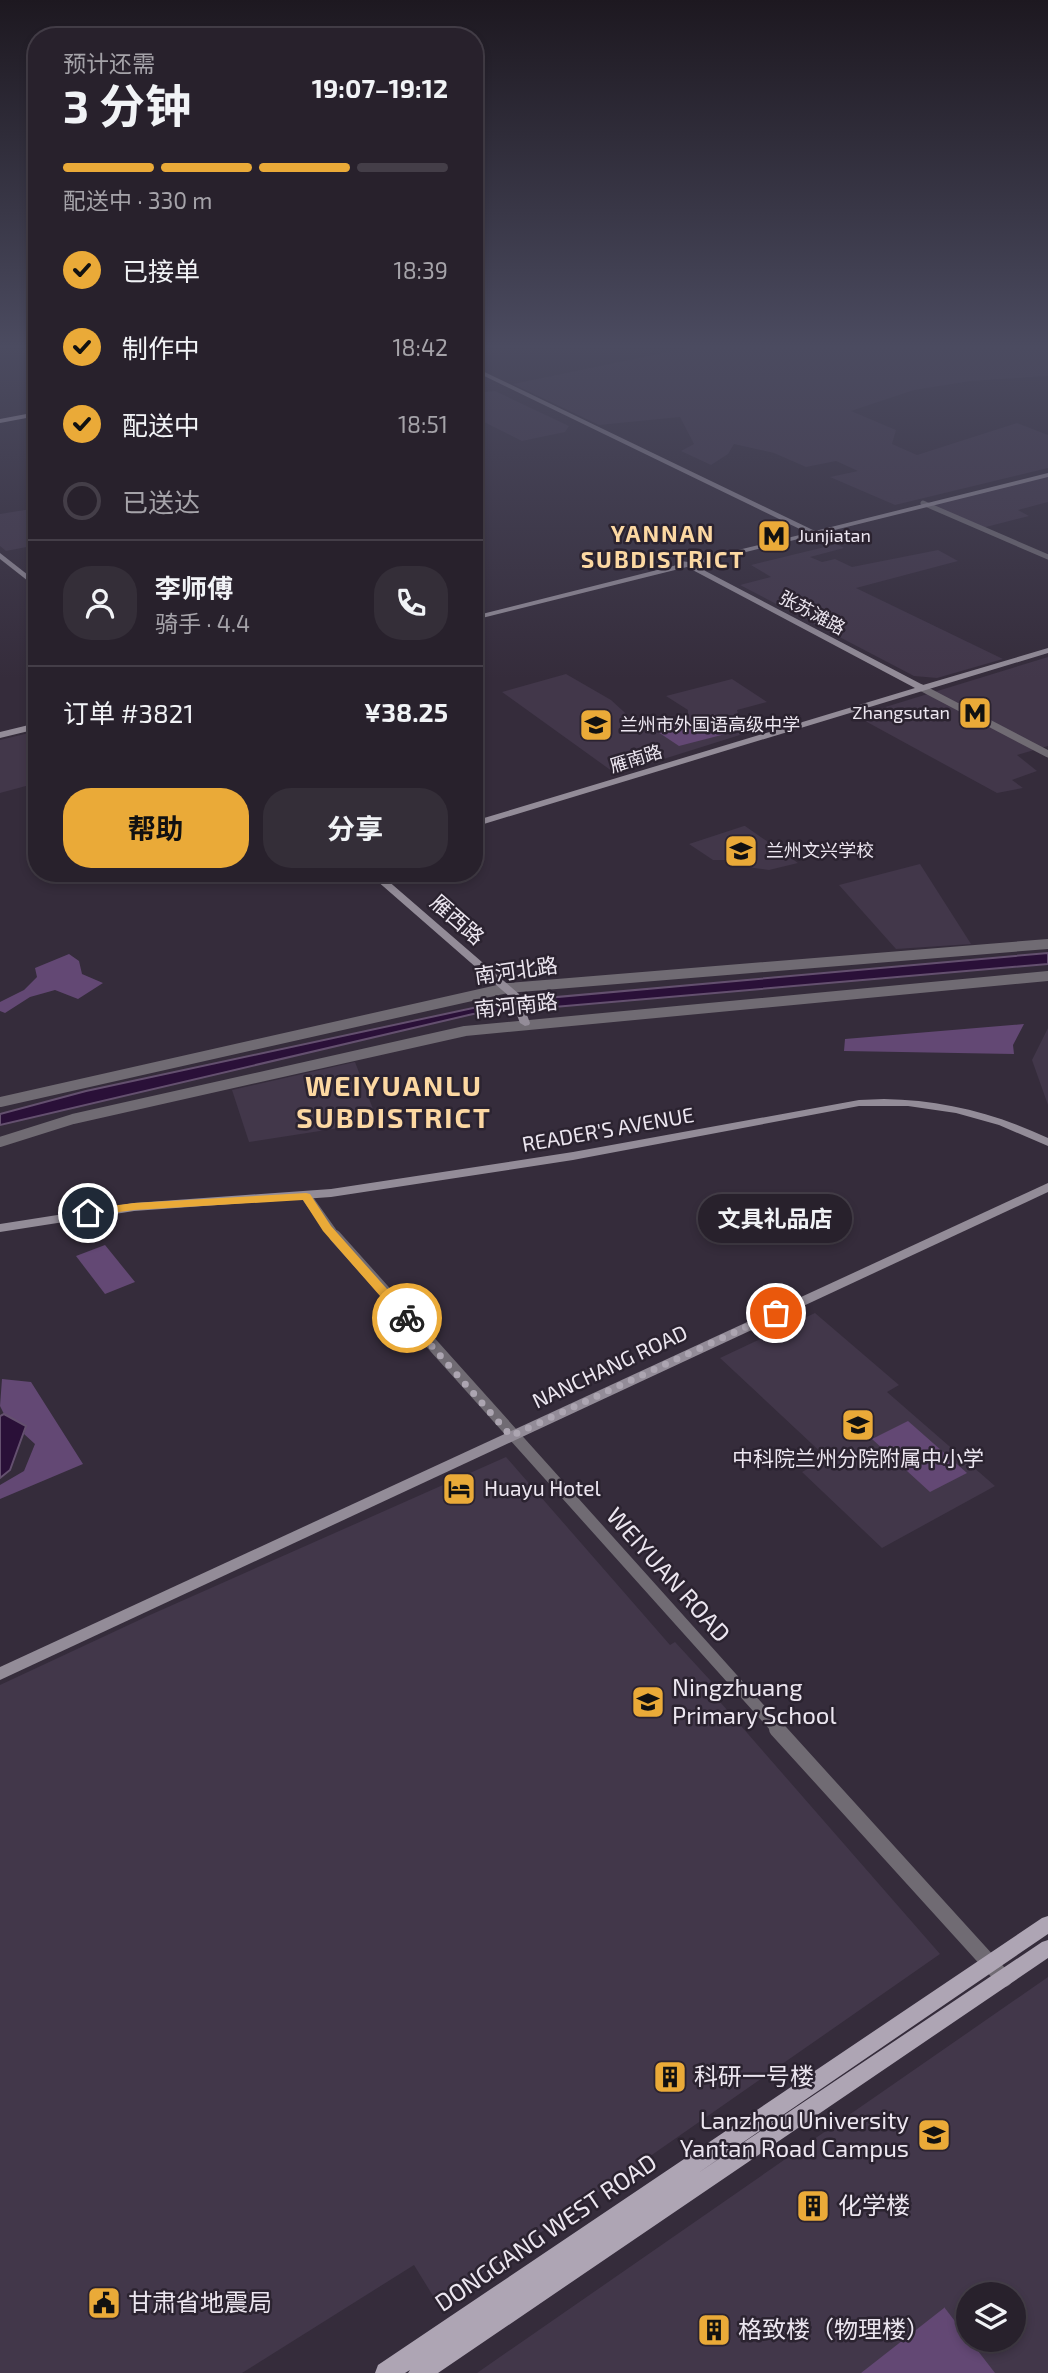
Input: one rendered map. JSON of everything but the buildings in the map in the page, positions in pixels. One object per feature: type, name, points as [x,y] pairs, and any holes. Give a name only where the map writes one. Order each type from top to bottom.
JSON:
[{"type":"main road","points":[[653,457],[808,533]]},
{"type":"main road","points":[[483,614],[1048,474]]},
{"type":"main road","points":[[0,555],[28,578]]},
{"type":"main road","name":"张苏滩路","points":[[686,564],[922,688]]},
{"type":"main road","name":"雁南路","points":[[483,821],[1048,650]]},
{"type":"main road","points":[[0,733],[28,726]]},
{"type":"main road","name":"雁西路","points":[[383,882],[511,992]]},
{"type":"main road","points":[[511,992],[525,1023]]},
{"type":"main road","name":"READER'S AVENUE","points":[[0,1228],[134,1207],[306,1196],[573,1156],[842,1106],[878,1102],[923,1104],[984,1115],[1048,1143]]},
{"type":"main road","name":"NANCHANG ROAD","points":[[0,1674],[1048,1187]]},
{"type":"main road","name":"DONGGANG WEST ROAD","points":[[386,2373],[1048,1924]]},
{"type":"main road","name":"DONGGANG WEST ROAD","points":[[419,2373],[1048,1948]]},
{"type":"street","points":[[925,503],[1048,556]]},
{"type":"street","points":[[922,688],[1048,754]]},
{"type":"street","name":"南河北路","points":[[0,1102],[511,992],[1048,944]]},
{"type":"street","name":"南河南路","points":[[0,1142],[95,1114],[465,1031],[525,1023],[1048,976]]},
{"type":"street","name":"WEIYUAN ROAD","points":[[306,1196],[327,1228],[511,1436],[1004,1979]]},
{"type":"shaded area","points":[[693,457],[724,457],[711,465]]},
{"type":"shaded area","points":[[783,457],[1048,457],[1048,468],[895,505],[830,477],[858,471],[836,461],[806,467]]},
{"type":"shaded area","points":[[1048,475],[1048,502],[1018,510],[1029,516],[982,528],[927,504]]},
{"type":"shaded area","points":[[28,509],[28,547],[6,551],[0,546],[0,514]]},
{"type":"shaded area","points":[[837,544],[844,548],[810,557],[822,562],[835,559],[852,567],[938,550],[958,561],[856,588],[1003,659],[937,678],[914,676],[740,585],[771,577],[751,565]]},
{"type":"shaded area","points":[[1048,657],[1048,746],[1017,755],[1037,771],[1012,780],[1023,788],[997,793],[856,716]]},
{"type":"shaded area","name":"兰州市外国语高级中学","points":[[566,674],[611,700],[635,722],[639,721],[650,729],[688,716],[688,710],[666,696],[732,679],[767,702],[737,710],[743,734],[616,774],[502,692]]},
{"type":"shaded area","points":[[717,714],[741,730],[679,746],[655,730]]},
{"type":"shaded area","points":[[28,733],[28,785],[0,793],[0,740]]},
{"type":"shaded area","name":"兰州文兴学校","points":[[745,826],[798,863],[769,870],[754,868],[729,860],[713,860],[689,844]]},
{"type":"shaded area","points":[[920,864],[971,944],[896,949],[839,885]]},
{"type":"shaded area","points":[[1048,953],[1048,964],[473,1014],[0,1125],[0,1114],[86,1091],[501,1002]]},
{"type":"shaded area","points":[[69,954],[79,961],[82,974],[103,983],[78,999],[55,990],[30,997],[5,1013],[0,1011],[0,1002],[24,990],[37,977],[35,968]]},
{"type":"shaded area","points":[[1024,1024],[1013,1045],[1014,1054],[844,1051],[845,1039]]},
{"type":"shaded area","points":[[1048,1028],[1048,1105],[1032,1060]]},
{"type":"shaded area","points":[[355,1062],[378,1122],[249,1142],[232,1090]]},
{"type":"shaded area","points":[[105,1245],[135,1282],[105,1294],[76,1256]]},
{"type":"shaded area","name":"中科院兰州分院附属中小学","points":[[815,1313],[899,1385],[887,1392],[995,1486],[882,1548],[802,1472],[827,1458],[720,1358]]},
{"type":"shaded area","points":[[2,1379],[31,1382],[83,1464],[0,1499],[0,1485],[24,1471],[35,1444],[24,1434],[26,1426],[4,1414],[0,1406]]},
{"type":"shaded area","points":[[4,1414],[26,1426],[10,1470],[0,1478],[0,1416]]},
{"type":"shaded area","points":[[908,1421],[967,1473],[930,1492],[872,1439]]},
{"type":"shaded area","points":[[506,1457],[670,1645],[675,1642],[721,1692],[714,1695],[940,1954],[438,2304],[414,2265],[242,2373],[0,2373],[0,1685],[150,1615]]},
{"type":"shaded area","name":"Lanzhou University Yantan Road Campus","points":[[1048,1977],[1048,2373],[477,2373]]},
{"type":"shaded area","points":[[944,2308],[956,2323],[956,2352],[979,2352],[995,2373],[861,2373]]},
{"type":"way so far","points":[[407,1318],[511,1436],[776,1313]]},
{"type":"place","name":"Junjiatan","points":[[774,536]]},
{"type":"place","name":"Zhangsutan","points":[[975,713]]},
{"type":"place","name":"兰州市外国语高级中学","points":[[596,725]]},
{"type":"place","name":"兰州文兴学校","points":[[741,851]]},
{"type":"place","name":"文具礼品店","points":[[776,1313]]},
{"type":"place","name":"中科院兰州分院附属中小学","points":[[858,1425]]},
{"type":"place","name":"Huayu Hotel","points":[[459,1489]]},
{"type":"place","name":"Ningzhuang Primary School","points":[[648,1702]]},
{"type":"place","name":"科研一号楼","points":[[670,2077]]},
{"type":"place","name":"Lanzhou University Yantan Road Campus","points":[[934,2135]]},
{"type":"place","name":"化学楼","points":[[813,2206]]},
{"type":"place","name":"甘肃省地震局","points":[[104,2303]]},
{"type":"place","name":"格致楼（物理楼）","points":[[714,2330]]},
{"type":"district","name":"YANNAN SUBDISTRICT","points":[[663,547]]},
{"type":"district","name":"WEIYUANLU SUBDISTRICT","points":[[394,1102]]},
{"type":"route","points":[[88,1213],[134,1207],[306,1196],[327,1228],[407,1318]]}]
